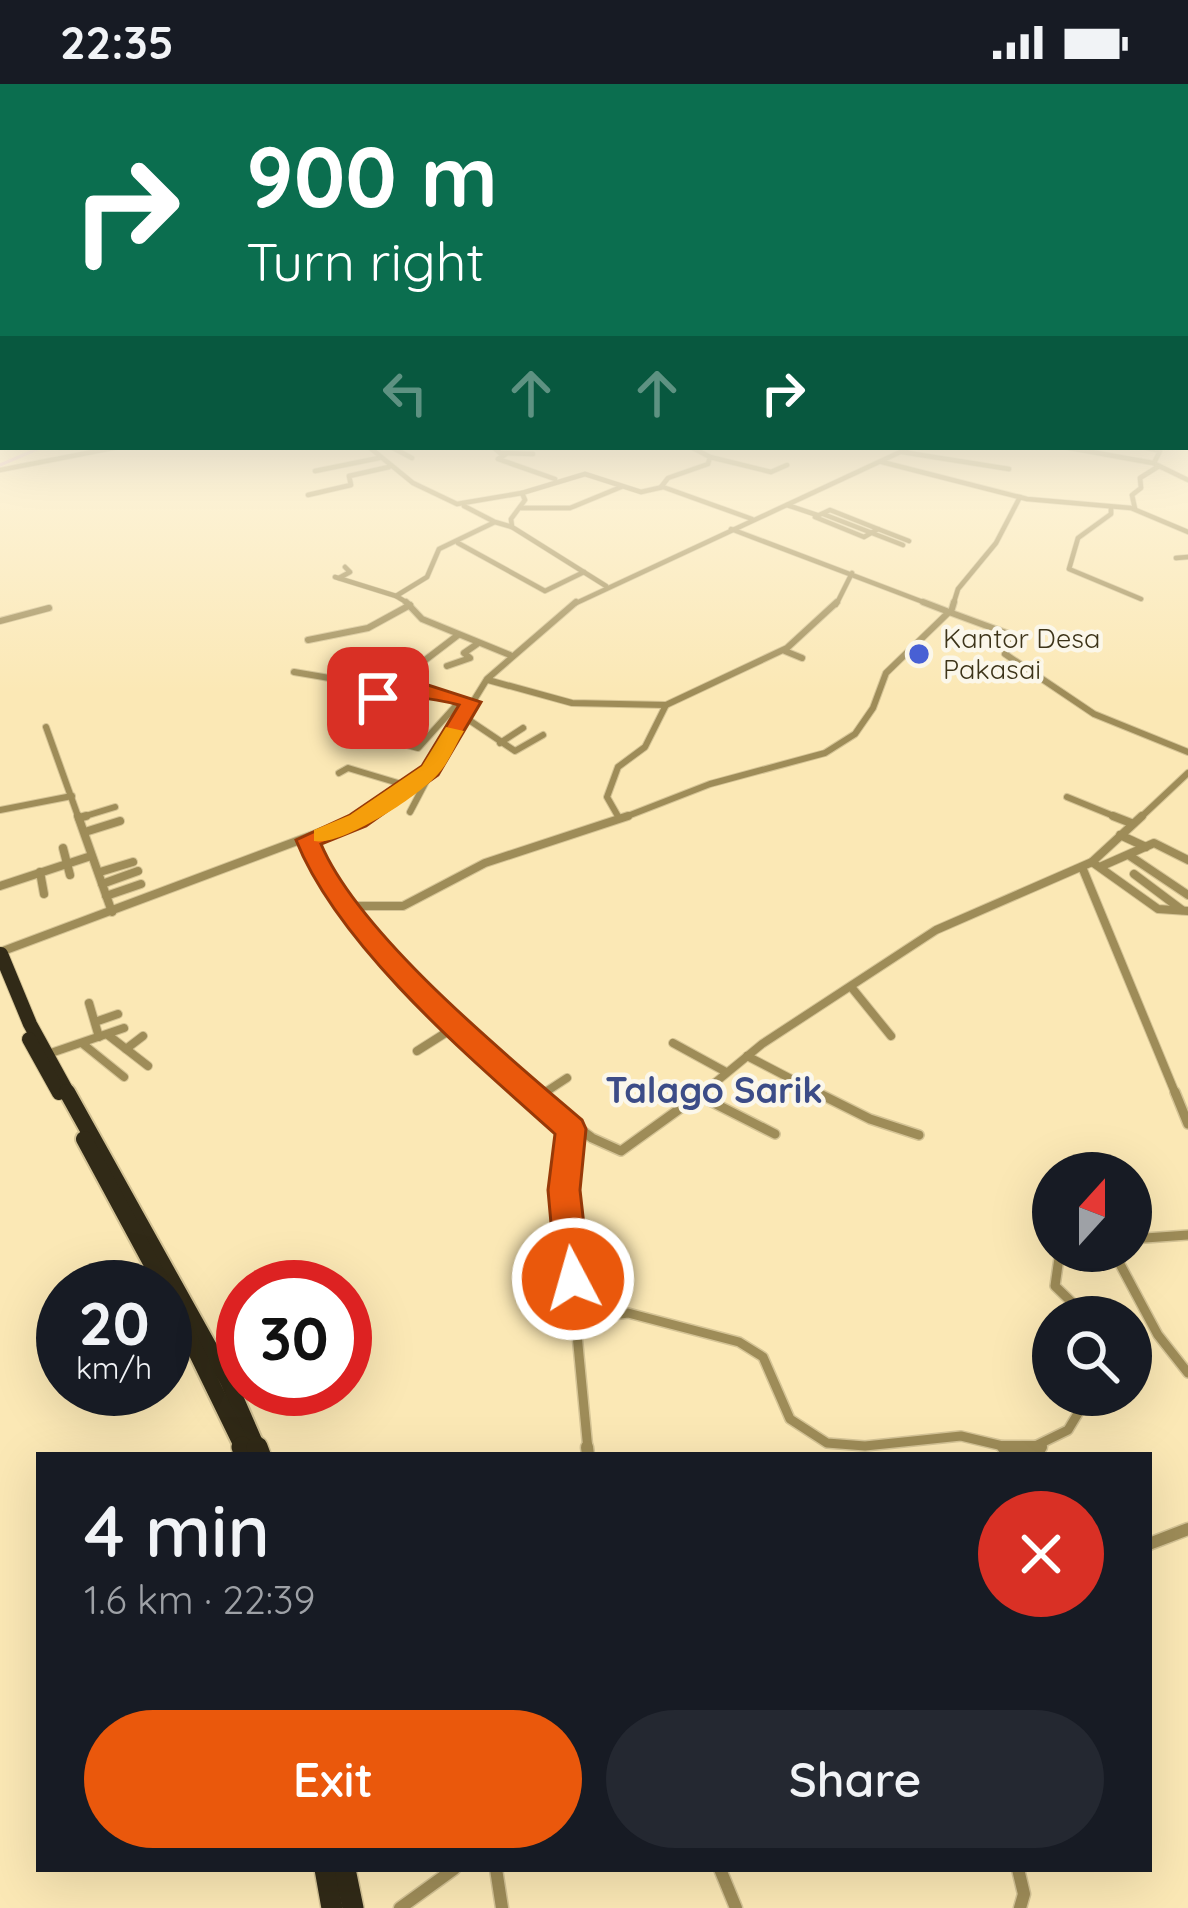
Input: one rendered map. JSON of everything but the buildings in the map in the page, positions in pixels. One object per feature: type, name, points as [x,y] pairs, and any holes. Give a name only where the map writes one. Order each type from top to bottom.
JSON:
[{"type":"highway","points":[[1,955],[40,1046],[229,1381],[259,1452]]},
{"type":"highway","points":[[134,1218],[153,1260]]},
{"type":"highway","points":[[192,1344],[245,1452]]},
{"type":"highway","points":[[326,1872],[332,1908]]},
{"type":"highway","points":[[346,1872],[353,1908]]},
{"type":"street","points":[[396,596],[424,579],[440,549],[493,523]]},
{"type":"street","points":[[499,523],[606,586]]},
{"type":"street","points":[[512,527],[514,523]]},
{"type":"street","points":[[410,812],[471,702],[510,656],[569,606],[743,523]]},
{"type":"street","points":[[849,523],[906,543]]},
{"type":"street","points":[[344,906],[403,906],[460,873],[710,784],[834,748],[860,728],[888,671],[950,612],[958,589],[1006,523]]},
{"type":"street","points":[[1098,523],[1078,538],[1069,569],[1141,599]]},
{"type":"street","points":[[731,529],[1017,637],[1005,654],[1094,714],[1188,752]]},
{"type":"street","points":[[457,542],[493,568],[544,591],[584,572]]},
{"type":"street","points":[[1175,558],[1188,556]]},
{"type":"street","points":[[345,567],[351,571],[337,578],[396,596],[422,619],[510,656]]},
{"type":"street","points":[[619,818],[608,797],[618,766],[645,747],[666,706],[783,650],[832,612],[852,573]]},
{"type":"street","points":[[308,640],[370,627],[410,605]]},
{"type":"street","points":[[0,621],[49,608]]},
{"type":"street","points":[[358,712],[362,703],[400,690],[424,669],[421,664],[458,635]]},
{"type":"street","points":[[447,666],[464,662],[470,657],[464,653],[478,643]]},
{"type":"street","points":[[783,650],[802,658]]},
{"type":"street","points":[[294,672],[471,702]]},
{"type":"street","points":[[487,679],[569,703],[614,705],[637,698],[666,706]]},
{"type":"street","points":[[380,738],[418,748],[460,700]]},
{"type":"street","points":[[463,716],[518,752],[543,736]]},
{"type":"street","points":[[46,727],[112,912]]},
{"type":"street","points":[[500,743],[523,728]]},
{"type":"street","points":[[339,773],[348,768],[410,786]]},
{"type":"street","points":[[1,955],[346,826],[430,770]]},
{"type":"street","points":[[1092,865],[1188,773]]},
{"type":"street","points":[[0,811],[72,796]]},
{"type":"street","points":[[1067,797],[1131,823]]},
{"type":"street","points":[[80,818],[116,807]]},
{"type":"street","points":[[103,811],[108,825]]},
{"type":"street","points":[[85,832],[120,821]]},
{"type":"street","points":[[1120,835],[1146,847]]},
{"type":"street","points":[[308,840],[324,878],[344,906],[458,1025],[571,1129],[624,1150],[747,1056],[973,910],[1156,843],[1188,860]]},
{"type":"street","points":[[62,848],[70,875]]},
{"type":"street","points":[[0,886],[91,856]]},
{"type":"street","points":[[1130,856],[1188,895]]},
{"type":"street","points":[[100,872],[134,862]]},
{"type":"street","points":[[1092,865],[1120,878],[1158,909],[1186,911]]},
{"type":"street","points":[[1092,865],[1188,1124]]},
{"type":"street","points":[[1120,878],[1150,869]]},
{"type":"street","points":[[40,871],[44,894]]},
{"type":"street","points":[[102,884],[138,872]]},
{"type":"street","points":[[1134,874],[1186,911]]},
{"type":"street","points":[[106,896],[141,884]]},
{"type":"street","points":[[852,988],[891,1036]]},
{"type":"street","points":[[107,1004],[90,1006],[103,1036],[148,1066]]},
{"type":"street","points":[[95,1022],[118,1014]]},
{"type":"street","points":[[417,1052],[458,1025]]},
{"type":"street","points":[[40,1046],[82,1043],[124,1028]]},
{"type":"street","points":[[126,1049],[143,1036]]},
{"type":"street","points":[[82,1043],[124,1077]]},
{"type":"street","points":[[673,1043],[726,1072]]},
{"type":"street","points":[[747,1056],[870,1119],[919,1136]]},
{"type":"street","points":[[536,1098],[567,1078]]},
{"type":"street","points":[[698,1095],[775,1134]]},
{"type":"street","points":[[571,1129],[564,1190],[588,1452]]},
{"type":"street","points":[[1152,1238],[1188,1235]]},
{"type":"street","points":[[1124,1272],[1158,1335],[1188,1373]]},
{"type":"street","points":[[576,1335],[604,1316],[628,1313],[742,1343],[763,1356],[793,1426],[824,1442],[854,1448],[928,1435],[1030,1450],[1068,1430],[1076,1416]]},
{"type":"street","points":[[1152,1543],[1188,1528]]},
{"type":"street","points":[[400,1908],[450,1872]]},
{"type":"street","points":[[496,1872],[502,1908]]},
{"type":"street","points":[[721,1872],[736,1908]]},
{"type":"street","points":[[1019,1872],[1024,1894],[1020,1908]]},
{"type":"slow traffic","points":[[322,835],[358,820],[410,786],[430,770],[453,731]]},
{"type":"place","name":"Kantor Desa Pakasai","points":[[919,654]]},
{"type":"district","name":"Talago Sarik","points":[[714,1089]]},
{"type":"route","points":[[378,698],[397,690],[428,691],[471,702],[430,770],[358,820],[308,840],[324,878],[351,916],[497,1064],[571,1129],[564,1190],[573,1279]]}]
